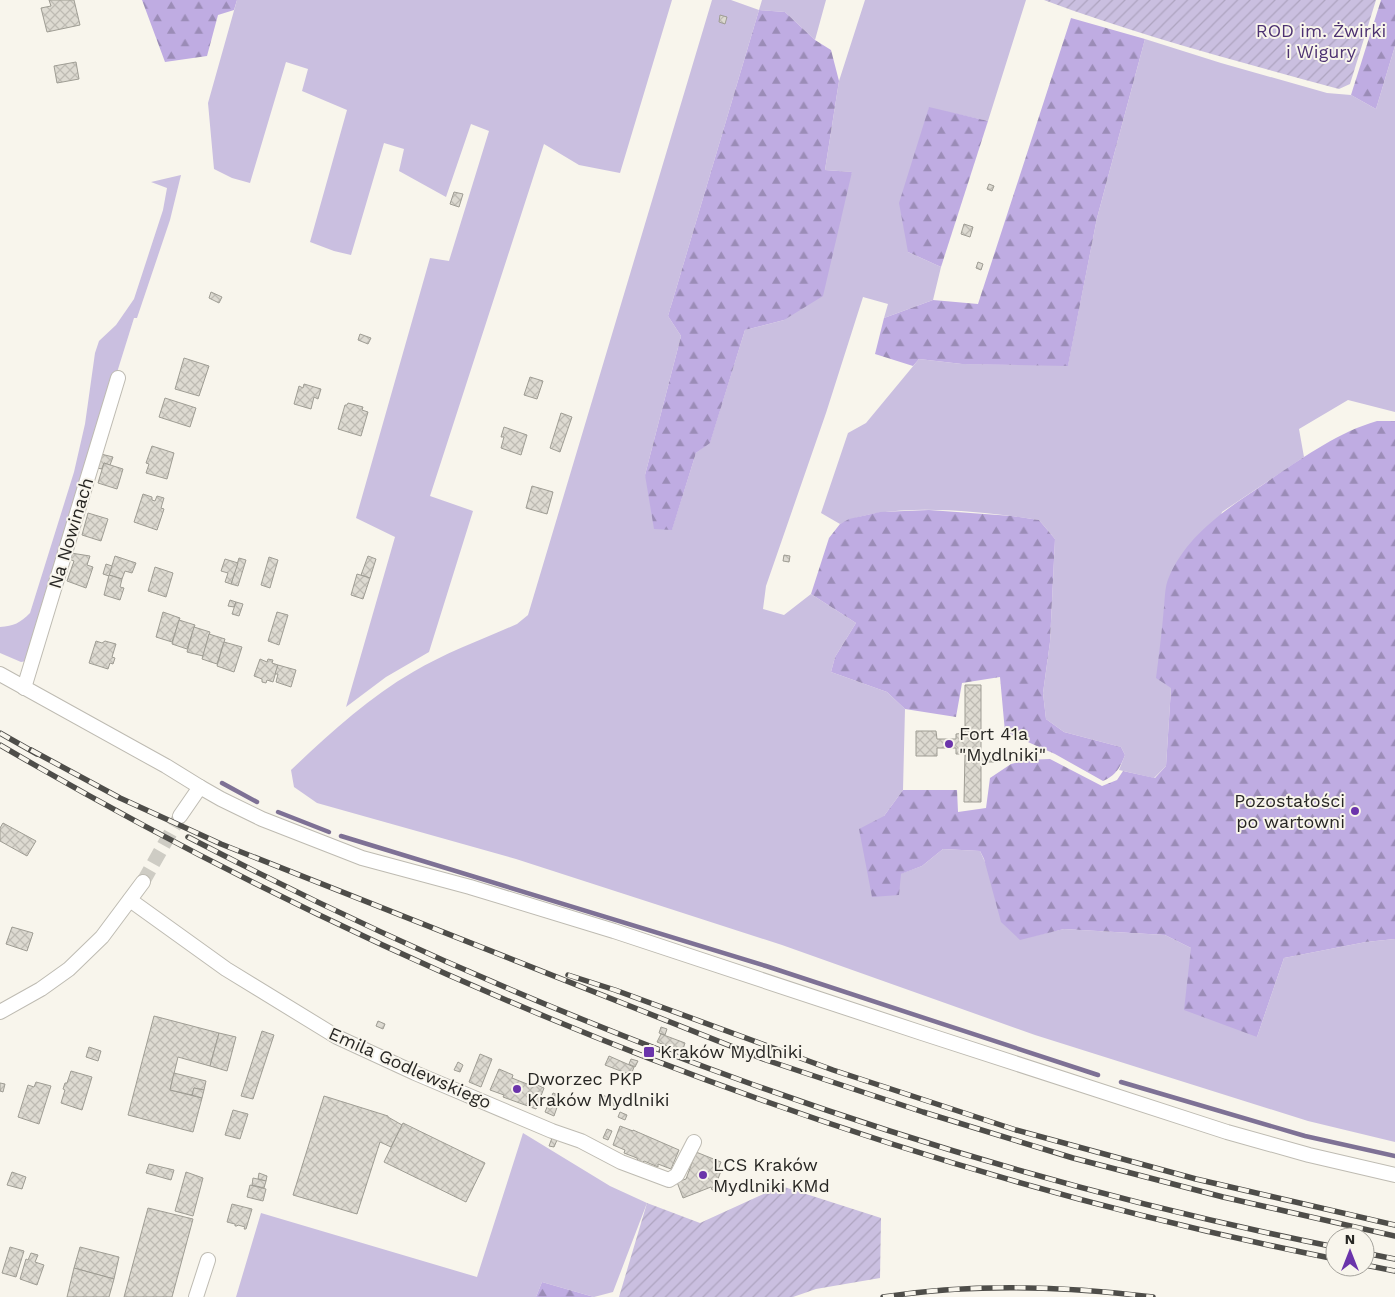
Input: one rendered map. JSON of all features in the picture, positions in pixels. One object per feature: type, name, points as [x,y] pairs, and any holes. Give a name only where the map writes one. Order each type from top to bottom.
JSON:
[{"type":"street","name":"Na Nowinach","points":[[24,688],[118,378]]},
{"type":"street","points":[[0,674],[166,766],[200,787],[262,819],[362,858],[470,887],[614,931],[1227,1132],[1395,1175]]},
{"type":"street","points":[[180,816],[200,787]]},
{"type":"street","points":[[0,1012],[41,989],[69,969],[102,937],[143,882]]},
{"type":"street","name":"Emila Godlewskiego","points":[[130,900],[226,969],[337,1037],[415,1073],[552,1131],[582,1141],[621,1162],[669,1180],[677,1175],[694,1142]]},
{"type":"street","points":[[196,1297],[208,1260]]},
{"type":"green space","points":[[142,0],[237,0],[234,10],[218,15],[207,56],[165,62]]},
{"type":"green space","points":[[237,0],[672,0],[620,173],[579,165],[544,144],[430,496],[473,511],[429,652],[386,677],[346,707],[395,537],[356,518],[430,258],[449,261],[489,131],[471,124],[446,197],[399,171],[404,149],[384,143],[351,255],[310,242],[347,110],[302,91],[308,69],[286,62],[250,183],[232,178],[214,169],[208,103]]},
{"type":"green space","points":[[712,0],[731,0],[759,10],[668,316],[681,336],[645,475],[672,529],[696,453],[710,442],[745,330],[784,320],[852,172],[825,170],[839,81],[865,0],[1026,0],[988,121],[929,108],[908,252],[941,267],[933,300],[884,318],[888,304],[863,297],[826,413],[766,586],[763,609],[784,615],[811,594],[856,623],[835,657],[831,672],[887,692],[905,709],[903,790],[884,816],[900,874],[922,866],[943,849],[980,851],[1020,939],[1064,929],[1165,935],[1191,948],[1257,1037],[1284,958],[1366,942],[1395,939],[1395,1142],[1308,1121],[1035,1035],[782,945],[516,859],[317,803],[294,787],[291,770],[334,730],[380,693],[425,665],[517,624],[528,615]]},
{"type":"green space","points":[[762,0],[826,0],[815,40],[785,12],[759,10]]},
{"type":"green space","name":"ROD im. Żwirki i Wigury","points":[[1044,0],[1376,0],[1350,84],[1339,89],[1153,37]]},
{"type":"green space","points":[[1381,0],[1395,0],[1395,46],[1376,109],[1351,95]]},
{"type":"green space","points":[[759,10],[785,12],[815,40],[831,50],[839,81],[825,170],[852,172],[823,296],[784,320],[745,330],[710,443],[696,453],[672,530],[654,529],[645,475],[681,336],[668,316]]},
{"type":"green space","points":[[1071,18],[1145,39],[1097,218],[1068,366],[962,364],[919,359],[913,366],[875,354],[884,318],[933,300],[978,304]]},
{"type":"green space","points":[[1145,39],[1327,93],[1351,95],[1376,109],[1395,46],[1395,412],[1348,400],[1299,429],[1304,457],[1222,512],[1171,688],[1166,766],[1154,778],[1119,770],[1125,755],[1121,747],[1064,732],[1046,719],[1043,693],[1050,642],[1055,539],[1039,520],[965,511],[910,510],[884,512],[840,524],[821,513],[848,433],[866,423],[919,359],[962,364],[1068,365],[1097,218]]},
{"type":"green space","points":[[929,107],[988,121],[941,267],[908,252],[899,203]]},
{"type":"green space","points":[[181,175],[170,220],[137,318],[134,318],[27,661],[21,662],[0,653],[0,627],[16,623],[30,613],[74,472],[85,424],[95,353],[99,341],[116,325],[134,299],[163,210],[167,188],[151,182]]},
{"type":"green space","points":[[1377,421],[1395,421],[1395,939],[1366,942],[1284,958],[1257,1037],[1184,1010],[1191,948],[1165,935],[1064,929],[1020,940],[1001,922],[984,859],[980,851],[943,849],[922,866],[901,874],[899,895],[872,897],[859,829],[884,816],[903,790],[957,790],[958,812],[986,808],[990,778],[1011,764],[1026,760],[1050,759],[1102,786],[1117,780],[1123,771],[1155,778],[1166,766],[1171,688],[1156,678],[1166,587],[1178,560],[1188,545],[1201,532],[1244,497],[1324,445],[1350,431]]},
{"type":"green space","points":[[929,510],[1012,516],[1039,520],[1055,539],[1050,642],[1043,693],[1046,719],[1064,732],[1121,747],[1125,755],[1114,774],[1103,781],[1055,754],[1005,732],[1000,677],[962,683],[956,717],[905,709],[887,692],[831,672],[835,657],[856,623],[811,594],[829,538],[840,524],[849,519],[880,512]]},
{"type":"green space","points":[[523,1133],[610,1186],[647,1203],[613,1292],[594,1297],[542,1282],[536,1297],[236,1297],[261,1213],[477,1277]]},
{"type":"green space","points":[[781,1186],[881,1218],[880,1278],[816,1289],[793,1297],[619,1297],[647,1203],[700,1223]]},
{"type":"green space","points":[[542,1282],[594,1297],[536,1297]]},
{"type":"building","points":[[49,0],[74,0],[80,25],[47,32],[41,8],[51,6]]},
{"type":"building","points":[[720,15],[727,17],[725,24],[719,22]]},
{"type":"building","points":[[76,62],[79,79],[57,83],[54,66]]},
{"type":"building","points":[[989,184],[994,186],[992,191],[987,189]]},
{"type":"building","points":[[454,192],[463,194],[459,207],[450,204]]},
{"type":"building","points":[[964,224],[973,227],[970,237],[961,234]]},
{"type":"building","points":[[978,262],[983,264],[981,270],[976,268]]},
{"type":"building","points":[[211,292],[222,297],[219,303],[209,298]]},
{"type":"building","points":[[360,334],[371,338],[368,344],[358,340]]},
{"type":"building","points":[[184,358],[209,366],[199,396],[175,389]]},
{"type":"building","points":[[530,377],[543,381],[537,399],[524,395]]},
{"type":"building","points":[[304,384],[321,389],[318,399],[314,397],[311,409],[294,404],[299,386],[303,388]]},
{"type":"building","points":[[165,398],[196,408],[190,427],[159,417]]},
{"type":"building","points":[[348,403],[363,407],[362,410],[368,412],[361,436],[338,429],[345,405]]},
{"type":"building","points":[[561,413],[572,417],[560,452],[550,448]]},
{"type":"building","points":[[504,427],[527,435],[521,455],[501,448],[504,437],[501,437]]},
{"type":"building","points":[[152,446],[174,453],[167,479],[146,473],[149,464],[146,463]]},
{"type":"building","points":[[101,454],[113,457],[110,465],[104,463],[102,469],[97,468]]},
{"type":"building","points":[[104,463],[123,469],[117,489],[98,483]]},
{"type":"building","points":[[532,486],[553,492],[547,514],[526,508]]},
{"type":"building","points":[[143,494],[152,497],[152,500],[155,501],[157,496],[164,498],[161,508],[164,509],[157,530],[134,522]]},
{"type":"building","points":[[88,513],[108,519],[101,541],[82,535]]},
{"type":"building","points":[[71,553],[90,556],[87,565],[93,567],[86,588],[67,581],[74,561],[69,559]]},
{"type":"building","points":[[784,555],[790,556],[789,562],[783,561]]},
{"type":"building","points":[[115,556],[136,563],[132,573],[125,571],[122,579],[109,575]]},
{"type":"building","points":[[368,556],[376,559],[370,578],[361,575]]},
{"type":"building","points":[[269,557],[278,560],[270,588],[261,585]]},
{"type":"building","points":[[239,558],[246,560],[238,586],[231,584]]},
{"type":"building","points":[[225,559],[238,563],[231,584],[225,582],[228,573],[221,571]]},
{"type":"building","points":[[106,564],[112,566],[109,576],[103,574]]},
{"type":"building","points":[[155,567],[173,573],[166,597],[148,591]]},
{"type":"building","points":[[357,574],[370,578],[363,599],[351,595]]},
{"type":"building","points":[[109,575],[122,579],[120,587],[124,588],[120,600],[104,595]]},
{"type":"building","points":[[230,600],[236,602],[234,607],[228,606]]},
{"type":"building","points":[[236,602],[243,604],[239,616],[232,614]]},
{"type":"building","points":[[163,612],[180,618],[172,642],[156,637]]},
{"type":"building","points":[[277,612],[288,615],[279,645],[268,641]]},
{"type":"building","points":[[179,620],[195,625],[187,649],[172,644]]},
{"type":"building","points":[[194,627],[210,632],[203,656],[187,652]]},
{"type":"building","points":[[209,634],[225,639],[217,664],[202,659]]},
{"type":"building","points":[[96,641],[116,644],[112,657],[115,658],[113,664],[110,663],[108,669],[89,663]]},
{"type":"building","points":[[224,642],[242,647],[234,672],[217,666]]},
{"type":"building","points":[[260,659],[267,662],[268,659],[273,660],[272,663],[278,665],[273,682],[267,680],[266,683],[262,682],[262,679],[254,676]]},
{"type":"building","points":[[278,665],[296,670],[291,687],[276,682],[278,674],[275,674]]},
{"type":"building","name":"Fort 41a \"Mydlniki\"","points":[[965,685],[981,685],[981,754],[994,753],[996,758],[994,762],[981,762],[981,802],[964,802],[965,754],[956,754],[956,748],[937,748],[937,756],[916,756],[916,731],[936,731],[937,739],[956,739],[956,734],[965,733]]},
{"type":"building","points":[[3,823],[36,841],[27,856],[0,841],[0,828]]},
{"type":"building","points":[[12,927],[33,933],[27,951],[6,944]]},
{"type":"building","points":[[154,1016],[219,1033],[210,1066],[178,1057],[170,1090],[202,1098],[193,1132],[128,1115]]},
{"type":"building","points":[[378,1021],[385,1024],[383,1029],[376,1026]]},
{"type":"building","points":[[661,1027],[667,1029],[665,1035],[659,1033]]},
{"type":"building","points":[[262,1031],[274,1035],[253,1099],[241,1096]]},
{"type":"building","points":[[219,1033],[236,1037],[227,1071],[210,1066]]},
{"type":"building","points":[[661,1034],[685,1043],[682,1052],[657,1042]]},
{"type":"building","points":[[89,1047],[101,1051],[98,1061],[86,1057]]},
{"type":"building","points":[[480,1054],[492,1059],[481,1087],[469,1082]]},
{"type":"building","points":[[609,1056],[634,1067],[631,1075],[605,1065]]},
{"type":"building","points":[[631,1059],[638,1061],[635,1067],[629,1064]]},
{"type":"building","points":[[458,1062],[463,1065],[460,1072],[454,1070]]},
{"type":"building","name":"Dworzec PKP Kraków Mydlniki","points":[[499,1069],[513,1075],[512,1078],[527,1084],[528,1081],[544,1088],[536,1109],[503,1097],[504,1095],[490,1090]]},
{"type":"building","points":[[71,1071],[92,1077],[82,1110],[61,1103],[65,1090],[63,1089]]},
{"type":"building","points":[[174,1073],[206,1081],[204,1090],[194,1088],[192,1095],[170,1090]]},
{"type":"building","points":[[36,1082],[51,1086],[39,1124],[18,1117],[28,1085],[34,1087]]},
{"type":"building","points":[[0,1083],[5,1084],[3,1092],[0,1091]]},
{"type":"building","points":[[194,1088],[204,1090],[202,1098],[192,1095]]},
{"type":"building","points":[[553,1093],[561,1096],[554,1116],[545,1112]]},
{"type":"building","points":[[602,1095],[620,1102],[617,1110],[599,1103]]},
{"type":"building","points":[[324,1096],[388,1116],[402,1125],[391,1147],[380,1142],[357,1214],[293,1195]]},
{"type":"building","points":[[233,1110],[248,1114],[240,1139],[225,1135]]},
{"type":"building","points":[[620,1112],[627,1115],[625,1120],[618,1117]]},
{"type":"building","points":[[403,1123],[485,1163],[466,1202],[384,1162]]},
{"type":"building","points":[[620,1126],[679,1150],[671,1169],[658,1164],[658,1167],[644,1161],[642,1163],[637,1158],[624,1153],[625,1150],[613,1145]]},
{"type":"building","points":[[607,1129],[612,1131],[608,1140],[603,1138]]},
{"type":"building","points":[[552,1138],[557,1140],[554,1147],[549,1146]]},
{"type":"building","name":"LCS Kraków Mydlniki KMd","points":[[696,1152],[721,1162],[718,1170],[721,1171],[714,1189],[712,1190],[711,1187],[683,1198],[677,1182],[686,1179]]},
{"type":"building","points":[[149,1164],[174,1170],[171,1180],[146,1173]]},
{"type":"building","points":[[12,1172],[26,1177],[22,1189],[7,1185]]},
{"type":"building","points":[[186,1172],[203,1178],[193,1216],[175,1211]]},
{"type":"building","points":[[259,1173],[267,1176],[266,1181],[258,1179]]},
{"type":"building","points":[[253,1178],[266,1181],[264,1188],[252,1185]]},
{"type":"building","points":[[250,1185],[266,1189],[263,1201],[247,1197]]},
{"type":"building","points":[[232,1204],[252,1209],[246,1229],[244,1229],[245,1227],[235,1226],[235,1224],[227,1222]]},
{"type":"building","points":[[148,1208],[193,1219],[172,1297],[124,1297]]},
{"type":"building","points":[[10,1247],[24,1251],[16,1277],[2,1273]]},
{"type":"building","points":[[80,1247],[119,1257],[114,1279],[74,1268]]},
{"type":"building","points":[[31,1253],[38,1255],[35,1262],[44,1265],[37,1285],[20,1279],[26,1259],[28,1260]]},
{"type":"building","points":[[74,1268],[114,1279],[109,1297],[67,1297]]},
{"type":"waterway","points":[[222,783],[257,802]]},
{"type":"waterway","points":[[278,812],[329,832]]},
{"type":"waterway","points":[[341,836],[766,966],[1098,1075]]},
{"type":"waterway","points":[[1121,1082],[1305,1136],[1395,1156]]},
{"type":"tunnel","points":[[143,882],[180,816]]},
{"type":"railway","points":[[0,733],[37,754]]},
{"type":"railway","points":[[0,745],[157,832],[317,914],[480,989],[646,1057],[815,1119],[986,1173],[1160,1220],[1325,1257]]},
{"type":"railway","points":[[31,750],[120,798],[221,844],[766,1060],[923,1112],[1073,1158],[1223,1197],[1395,1236]]},
{"type":"railway","points":[[188,837],[325,905],[463,969],[604,1028],[747,1082],[892,1132],[1038,1176],[1186,1214],[1325,1245]]},
{"type":"railway","points":[[568,975],[615,990],[833,1070],[1016,1130],[1196,1179],[1395,1225]]},
{"type":"railway","points":[[1375,1255],[1395,1259]]},
{"type":"railway","points":[[1375,1267],[1395,1271]]},
{"type":"railway","points":[[883,1297],[984,1288],[1052,1288],[1153,1297]]},
{"type":"place","name":"Fort 41a \"Mydlniki\"","points":[[949,744]]},
{"type":"place","name":"Pozostałości po wartowni","points":[[1355,811]]},
{"type":"place","name":"Kraków Mydlniki","points":[[649,1052]]},
{"type":"place","name":"Dworzec PKP Kraków Mydlniki","points":[[517,1089]]},
{"type":"place","name":"LCS Kraków Mydlniki KMd","points":[[703,1175]]}]
